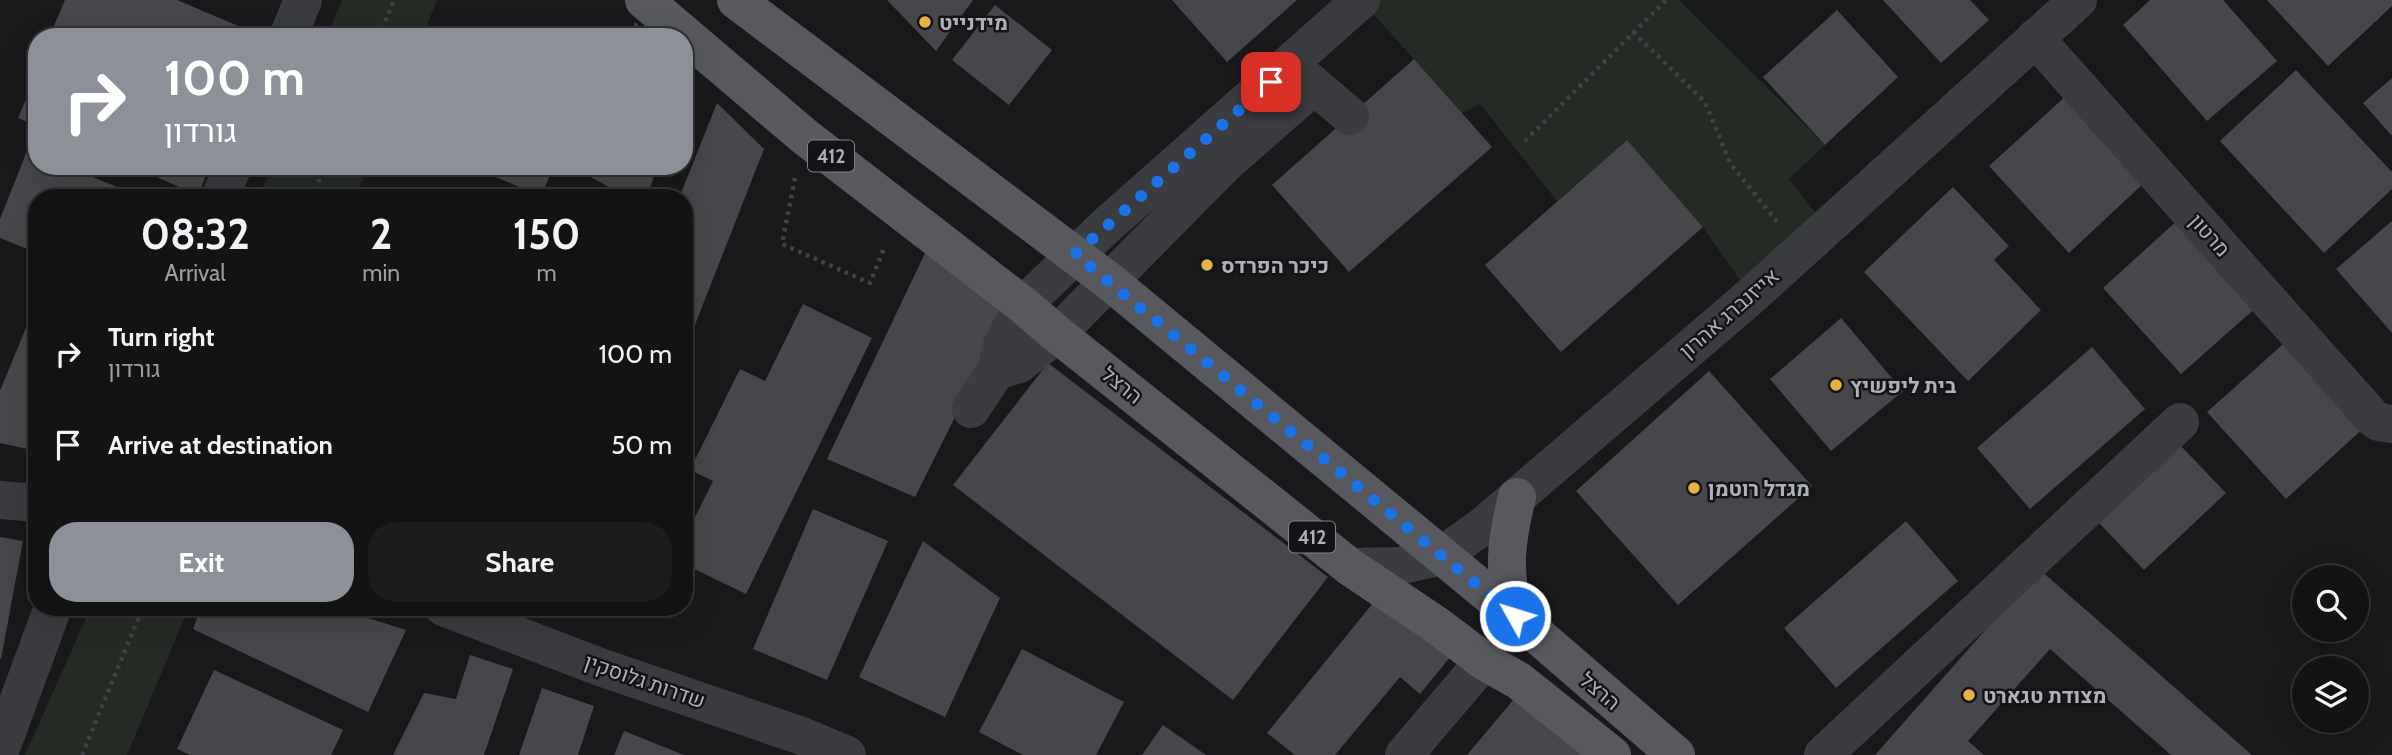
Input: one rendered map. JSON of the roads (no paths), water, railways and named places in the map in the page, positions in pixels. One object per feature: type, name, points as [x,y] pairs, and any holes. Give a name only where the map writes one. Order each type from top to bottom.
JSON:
[{"type":"main road","name":"הרצל","points":[[644,0],[677,28]]},
{"type":"main road","name":"הרצל","points":[[736,0],[1109,281],[1515,616],[1676,755]]},
{"type":"main road","name":"הרצל","points":[[693,41],[804,135],[901,208],[1350,567],[1435,624],[1484,661],[1519,681],[1612,755]]},
{"type":"main road","points":[[1515,616],[1510,600],[1505,555],[1517,497]]},
{"type":"street","points":[[292,28],[303,0]]},
{"type":"street","points":[[996,371],[1019,364],[1057,334],[1225,164],[1302,76],[1362,0]]},
{"type":"street","name":"אייזנברג אהרון","points":[[1350,567],[1399,566],[1441,556],[1517,497],[1751,296],[2078,0]]},
{"type":"street","name":"מרטון","points":[[2035,38],[2373,418],[2378,422],[2390,424]]},
{"type":"street","points":[[971,410],[996,371],[1002,345],[1023,305],[1075,254],[1302,76]]},
{"type":"street","points":[[1302,76],[1350,116]]},
{"type":"street","points":[[1823,755],[2179,422]]},
{"type":"street","points":[[0,500],[28,502]]},
{"type":"street","points":[[0,751],[50,616]]},
{"type":"street","name":"שדרות גלוסקין","points":[[467,616],[799,746],[847,755]]},
{"type":"street","points":[[1404,755],[1484,661]]},
{"type":"place","name":"מידנייט","points":[[925,22]]},
{"type":"place","name":"כיכר הפרדס","points":[[1207,265]]},
{"type":"place","name":"בית ליפשיץ","points":[[1836,385]]},
{"type":"place","name":"מגדל רוטמן","points":[[1694,488]]},
{"type":"place","name":"מצודת טגארט","points":[[1969,695]]}]
